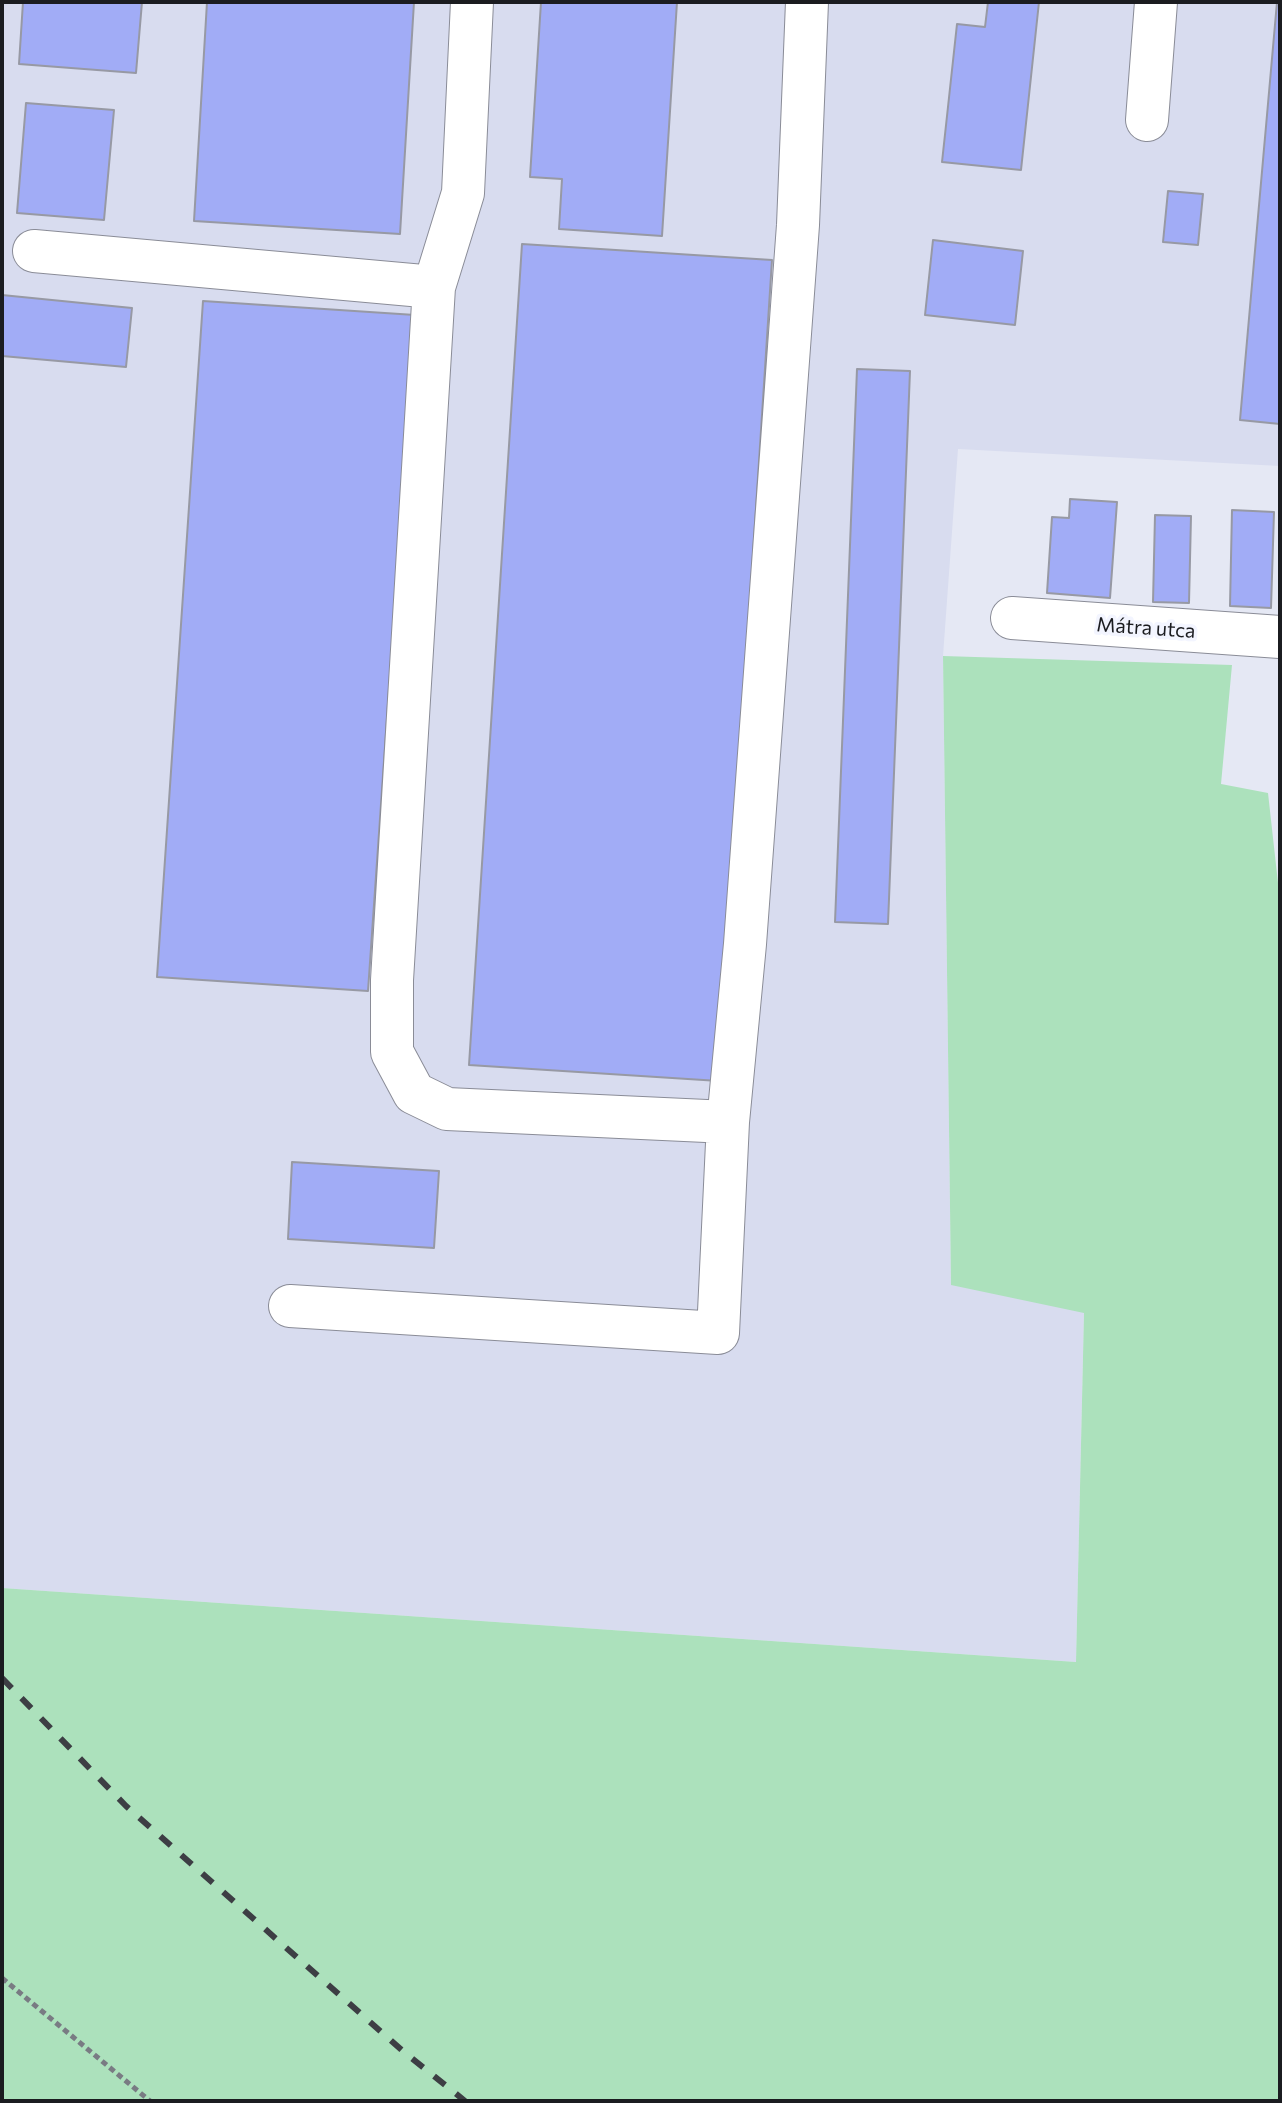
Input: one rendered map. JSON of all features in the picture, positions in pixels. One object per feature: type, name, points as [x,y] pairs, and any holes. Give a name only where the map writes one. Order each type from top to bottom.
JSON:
[{"type":"street","points":[[472,2],[463,193],[434,287],[393,964],[392,1052],[414,1093],[447,1109],[728,1122]]},
{"type":"street","points":[[290,1306],[718,1333],[728,1122],[745,944],[796,256],[807,2]]},
{"type":"street","points":[[1147,120],[1156,2]]},
{"type":"street","points":[[34,251],[434,287]]},
{"type":"street","name":"Mátra utca","points":[[1012,618],[1280,637]]},
{"type":"path","points":[[2,1978],[150,2101]]},
{"type":"shaded area","points":[[2,2],[1280,2],[1280,466],[958,449],[943,656],[951,1284],[1084,1312],[1076,1662],[2,1588]]},
{"type":"green space","points":[[943,656],[1232,665],[1221,784],[1268,793],[1280,901],[1280,2101],[2,2101],[2,1588],[1076,1662],[1084,1313],[951,1285]]},
{"type":"building","points":[[23,2],[142,2],[136,73],[19,64]]},
{"type":"building","points":[[207,2],[414,2],[400,234],[194,221]]},
{"type":"building","points":[[541,2],[677,2],[662,236],[559,229],[562,179],[530,177]]},
{"type":"building","points":[[988,2],[1039,2],[1021,170],[942,162],[957,24],[985,27]]},
{"type":"building","points":[[1277,2],[1280,2],[1280,424],[1240,420]]},
{"type":"building","points":[[26,103],[114,110],[104,220],[17,213]]},
{"type":"building","points":[[1168,191],[1203,194],[1198,245],[1163,242]]},
{"type":"building","points":[[933,240],[1023,251],[1015,325],[925,315]]},
{"type":"building","points":[[522,244],[772,260],[719,1081],[469,1065]]},
{"type":"building","points":[[2,295],[132,308],[126,367],[2,356]]},
{"type":"building","points":[[203,301],[415,315],[368,991],[157,977]]},
{"type":"building","points":[[857,369],[910,371],[888,924],[835,922]]},
{"type":"building","points":[[1070,499],[1117,502],[1110,598],[1047,593],[1052,517],[1069,518]]},
{"type":"building","points":[[1232,510],[1274,512],[1271,608],[1230,606]]},
{"type":"building","points":[[1155,515],[1191,516],[1189,603],[1153,602]]},
{"type":"building","points":[[292,1162],[439,1171],[434,1248],[288,1239]]},
{"type":"railway","points":[[2,1678],[126,1806],[404,2052],[465,2101]]}]
